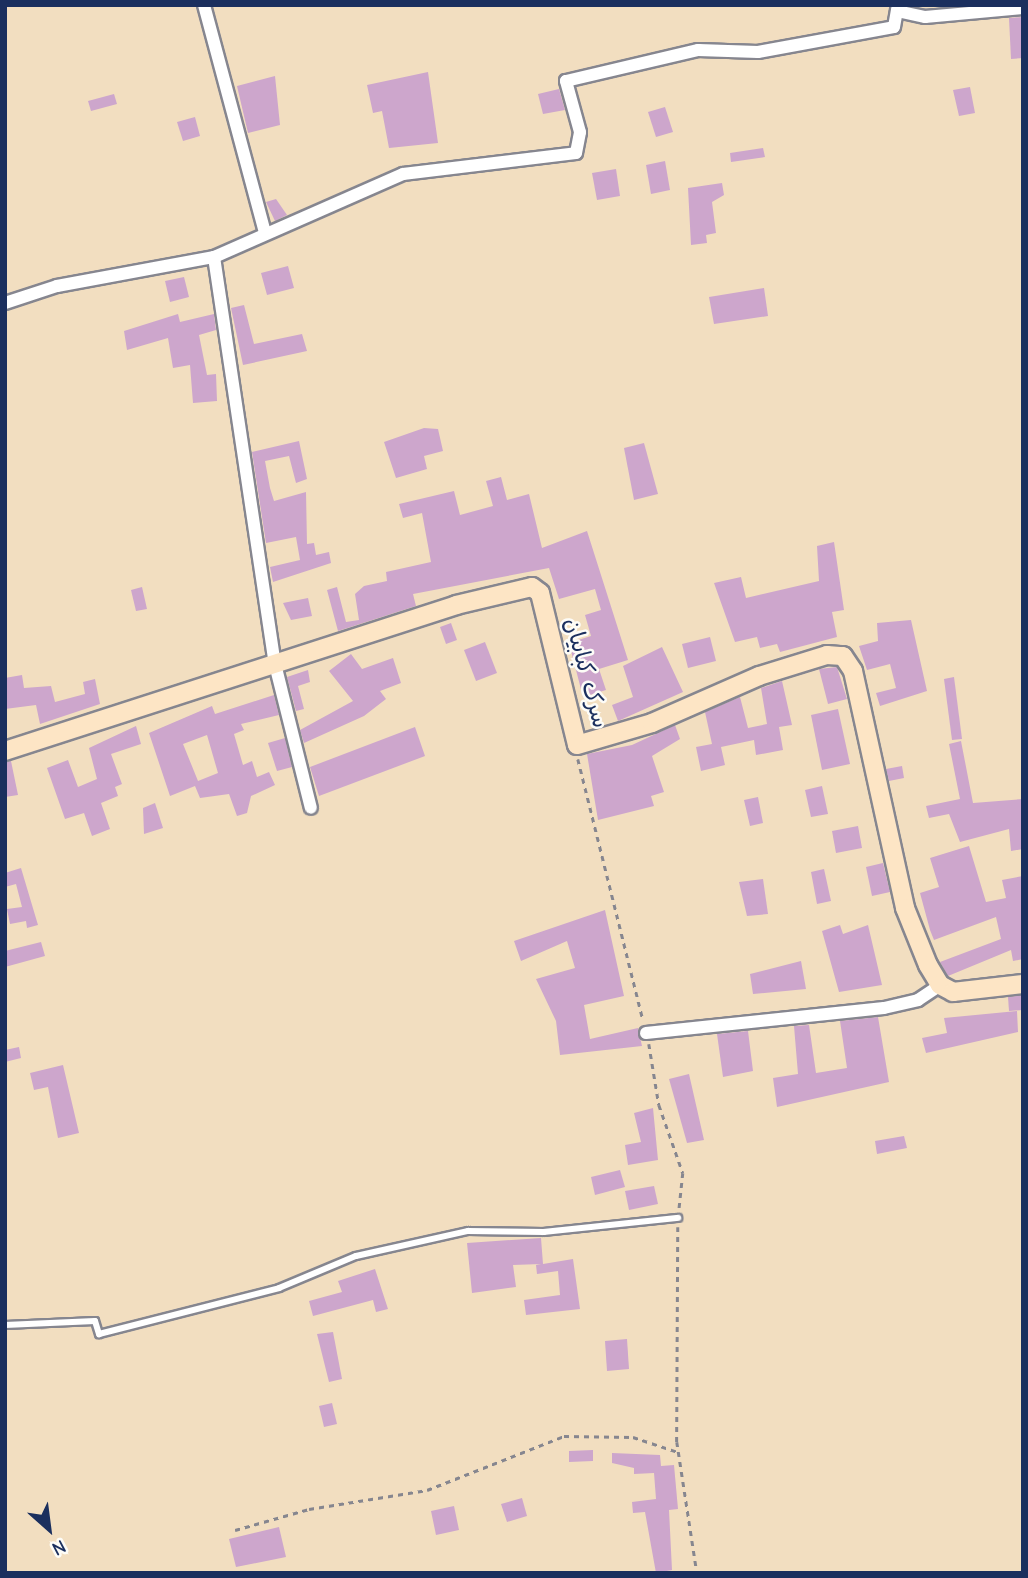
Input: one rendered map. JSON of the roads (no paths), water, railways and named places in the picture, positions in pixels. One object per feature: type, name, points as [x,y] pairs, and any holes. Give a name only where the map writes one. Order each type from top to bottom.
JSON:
[{"type":"street","points":[[204,5],[265,232]]},
{"type":"street","points":[[5,303],[57,286],[214,257],[265,232],[403,174],[576,153],[580,132],[566,80],[698,50],[758,52],[894,27],[898,8],[925,17],[1023,8]]},
{"type":"street","points":[[214,257],[275,664],[311,808]]},
{"type":"street","name":"سرک کبابیان","points":[[5,751],[456,605],[537,588],[577,745],[652,723],[759,676],[827,655],[843,656],[853,671],[905,908],[940,985]]},
{"type":"street","points":[[646,1033],[884,1008],[918,1000],[940,985],[953,992],[1023,984]]},
{"type":"lane","points":[[5,1325],[95,1321],[99,1334],[279,1288],[356,1256],[468,1231],[544,1232],[678,1217]]}]
